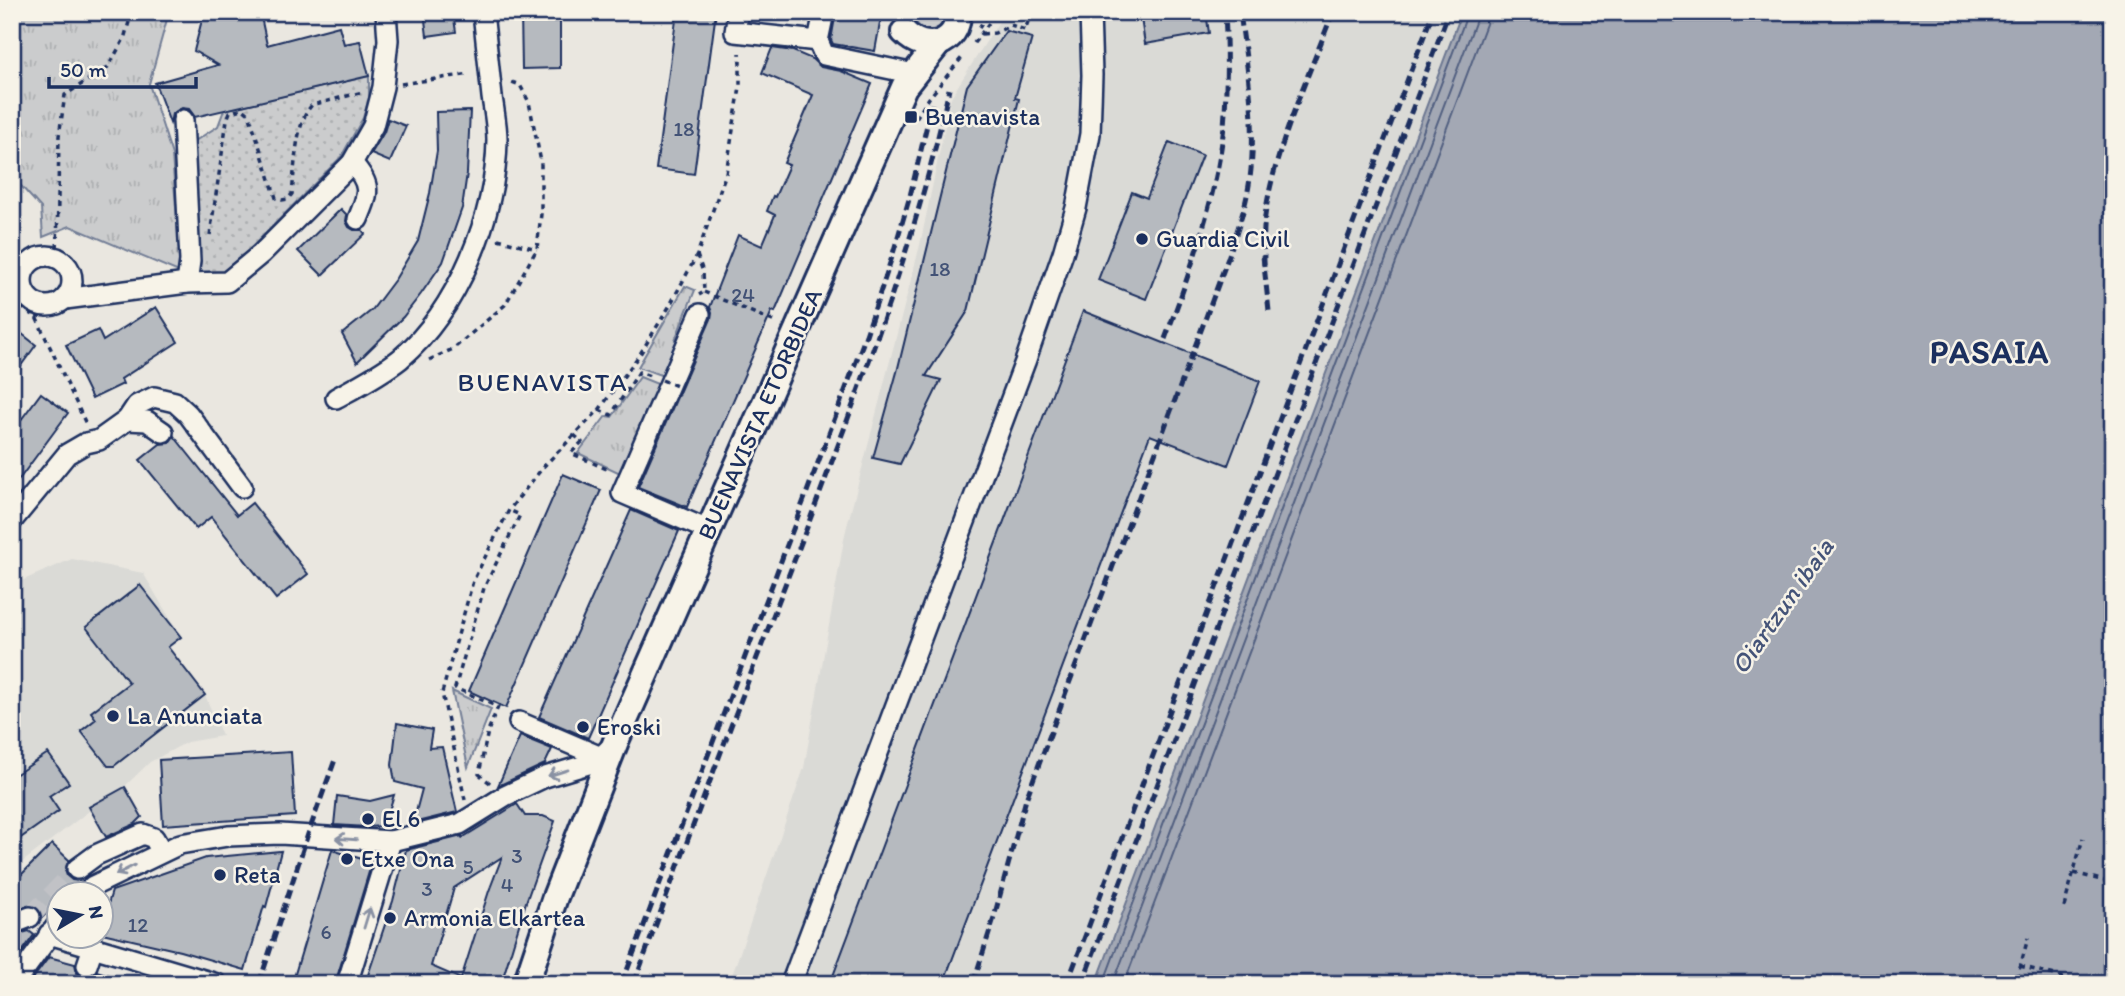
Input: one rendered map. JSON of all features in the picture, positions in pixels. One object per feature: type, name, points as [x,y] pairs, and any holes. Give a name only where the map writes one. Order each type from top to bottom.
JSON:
[{"type":"main road","name":"BUENAVISTA ETORBIDEA","points":[[526,984],[609,749],[709,530],[905,80],[938,44],[953,33],[958,12]]},
{"type":"main road","name":"BUENAVISTA ETORBIDEA","points":[[902,22],[911,39],[919,44],[938,44]]},
{"type":"main road","name":"BUENAVISTA ETORBIDEA","points":[[902,22],[905,80]]},
{"type":"street","points":[[68,294],[227,282],[261,254],[352,163],[373,126],[383,87],[388,40],[386,12]]},
{"type":"street","points":[[336,398],[378,374],[420,339],[461,281],[479,234],[490,195],[497,139],[483,12]]},
{"type":"street","points":[[824,12],[818,41],[824,55],[905,80]]},
{"type":"street","points":[[791,984],[1025,362],[1063,253],[1076,208],[1090,134],[1090,12]]},
{"type":"street","points":[[739,22],[818,41]]},
{"type":"street","points":[[183,120],[190,261],[187,283]]},
{"type":"street","points":[[352,163],[364,177],[368,197],[358,219]]},
{"type":"street","points":[[46,255],[57,258],[68,267],[72,275],[68,294],[57,304],[40,305],[25,295],[17,283],[29,262],[37,257],[46,255]]},
{"type":"street","points":[[700,314],[622,493],[709,530]]},
{"type":"street","points":[[12,522],[67,454],[86,443],[99,440],[127,420],[136,405],[154,397],[175,402],[188,414],[242,487]]},
{"type":"street","points":[[127,420],[147,421],[163,432]]},
{"type":"street","points":[[519,722],[609,749]]},
{"type":"street","points":[[105,880],[180,844],[228,836],[281,834],[391,841],[460,824],[505,796],[545,777],[592,763],[609,749]]},
{"type":"street","points":[[77,869],[96,855],[143,834],[154,838],[162,852]]},
{"type":"street","points":[[347,984],[391,841]]},
{"type":"street","points":[[14,984],[46,938]]},
{"type":"street","points":[[83,950],[90,956],[218,984]]},
{"type":"path","points":[[57,258],[59,136],[65,95],[108,67],[124,39],[132,12]]},
{"type":"path","points":[[977,31],[981,34],[995,33],[1011,25],[1025,30],[1029,12]]},
{"type":"path","points":[[469,819],[442,693],[473,581],[509,510],[544,466],[599,410],[640,354],[697,255],[726,173],[740,87],[739,22]]},
{"type":"path","points":[[209,238],[230,112],[243,109],[249,114],[276,198],[282,200],[288,199],[292,194],[301,126],[306,111],[312,104],[383,87],[504,68],[507,81],[520,85],[529,102],[541,162],[541,214],[537,249],[505,305],[453,349],[418,365],[407,364],[400,358]]},
{"type":"path","points":[[479,234],[537,249]]},
{"type":"path","points":[[697,255],[703,272],[704,292],[775,322]]},
{"type":"path","points":[[17,283],[86,422],[86,443]]},
{"type":"path","points":[[599,410],[611,415],[639,372]]},
{"type":"path","points":[[662,380],[677,386]]},
{"type":"path","points":[[574,435],[582,442],[571,453],[629,480]]},
{"type":"path","points":[[505,796],[479,774],[488,731],[498,707],[455,688],[484,588],[520,515],[509,510]]},
{"type":"path","points":[[2064,907],[2083,838]]},
{"type":"path","points":[[2074,873],[2113,883]]},
{"type":"path","points":[[2017,978],[2028,939]]},
{"type":"path","points":[[2020,966],[2090,984]]},
{"type":"shaded area","points":[[1005,12],[1462,12],[1096,984],[729,984],[804,768],[845,534],[920,245],[951,97]]},
{"type":"shaded area","name":"La Anunciata","points":[[72,559],[143,573],[181,637],[168,647],[205,695],[222,736],[187,742],[150,762],[99,811],[93,808],[12,870],[12,585]]},
{"type":"green space","points":[[12,12],[169,12],[149,84],[172,155],[181,273],[70,226],[43,237],[41,208],[12,176]]},
{"type":"green space","points":[[915,12],[945,12],[945,18],[940,27],[931,31],[917,24]]},
{"type":"green space","points":[[369,76],[369,98],[363,118],[341,157],[227,272],[197,277],[192,143],[218,126],[224,110]]},
{"type":"green space","points":[[685,286],[695,290],[675,340],[680,342],[666,377],[638,367]]},
{"type":"green space","points":[[640,377],[660,385],[620,473],[578,453],[606,416],[612,417]]},
{"type":"green space","points":[[452,691],[491,709],[468,767]]},
{"type":"water","name":"Oiartzun ibaia","points":[[1462,12],[2113,12],[2113,984],[1096,984]]},
{"type":"building","points":[[204,12],[260,12],[267,45],[339,26],[344,44],[360,41],[369,76],[195,117],[189,109],[182,108],[172,114],[170,123],[155,83],[218,65],[194,51]]},
{"type":"building","points":[[424,12],[453,12],[456,32],[427,36]]},
{"type":"building","points":[[521,12],[560,12],[560,68],[522,69]]},
{"type":"building","points":[[677,12],[716,12],[694,174],[656,169]]},
{"type":"building","points":[[836,12],[882,12],[875,51],[833,44],[831,40]]},
{"type":"building","points":[[1140,12],[1206,12],[1209,33],[1145,44]]},
{"type":"building","points":[[1006,31],[1032,38],[1015,98],[1019,99],[968,311],[926,376],[941,380],[900,464],[873,458],[897,372],[967,86]]},
{"type":"building","points":[[772,48],[793,51],[812,59],[821,67],[841,71],[872,84],[775,312],[772,311],[687,507],[638,487],[711,319],[710,307],[738,235],[762,246],[775,215],[767,211],[789,165],[784,163],[813,95],[762,73]]},
{"type":"building","points":[[470,111],[467,173],[462,208],[443,262],[403,317],[357,362],[342,334],[372,310],[396,278],[418,241],[437,151],[436,112]]},
{"type":"building","points":[[388,119],[406,126],[390,162],[371,154]]},
{"type":"building","name":"Guardia Civil","points":[[1169,142],[1202,155],[1146,299],[1098,280],[1132,192],[1147,198]]},
{"type":"building","points":[[341,209],[347,215],[349,227],[362,230],[365,234],[322,275],[298,251]]},
{"type":"building","points":[[156,307],[178,342],[121,379],[123,384],[92,399],[66,345],[98,330],[103,341]]},
{"type":"building","points":[[1083,311],[1260,381],[1228,465],[1150,435],[943,984],[830,984]]},
{"type":"building","points":[[12,326],[36,345],[12,378]]},
{"type":"building","points":[[41,393],[68,413],[12,489],[12,432]]},
{"type":"building","points":[[174,436],[237,515],[252,503],[308,574],[276,599],[211,517],[196,529],[140,460],[160,444],[169,443]]},
{"type":"building","points":[[563,474],[601,490],[506,708],[469,691]]},
{"type":"building","points":[[631,510],[679,531],[588,738],[539,717]]},
{"type":"building","points":[[140,585],[181,637],[168,647],[205,695],[114,766],[108,766],[81,731],[96,719],[91,712],[129,683],[86,627]]},
{"type":"building","points":[[397,723],[432,730],[429,748],[442,747],[457,812],[413,823],[422,789],[395,782],[392,765]]},
{"type":"building","points":[[520,736],[552,749],[545,764],[498,786]]},
{"type":"building","points":[[291,752],[295,816],[163,825],[159,760]]},
{"type":"building","points":[[48,753],[69,783],[49,796],[59,811],[12,844],[12,777]]},
{"type":"building","points":[[125,787],[142,817],[135,824],[106,837],[89,807]]},
{"type":"building","points":[[394,795],[384,826],[334,825],[337,796],[370,801]]},
{"type":"building","points":[[517,804],[525,816],[543,816],[555,821],[501,984],[365,984],[393,901],[406,850],[462,838]],"holes":[[[502,857],[461,979],[431,966],[454,888]]]},
{"type":"building","points":[[52,844],[69,860],[65,870],[72,880],[46,880],[46,914],[42,918],[37,907],[31,905],[20,908],[12,900],[12,884]]},
{"type":"building","points":[[332,850],[372,862],[335,984],[292,984]]},
{"type":"building","points":[[281,851],[245,970],[116,936],[116,890],[206,858]]},
{"type":"building","points":[[29,931],[34,935],[12,966],[12,936]]},
{"type":"building","points":[[49,957],[75,964],[77,973],[83,976],[90,977],[97,971],[126,980],[126,984],[29,984]]},
{"type":"tunnel","points":[[30,917],[77,869]]},
{"type":"railway","points":[[1165,339],[1201,234],[1220,153],[1226,98],[1225,12]]},
{"type":"railway","points":[[973,984],[1026,799],[1243,213],[1249,185],[1252,142],[1240,12]]},
{"type":"railway","points":[[1264,265],[1265,216],[1276,165],[1293,113],[1333,12]]},
{"type":"railway","points":[[1067,984],[1433,12]]},
{"type":"railway","points":[[1082,984],[1449,12]]},
{"type":"railway","points":[[634,984],[869,362],[921,200],[949,89]]},
{"type":"railway","points":[[622,984],[866,335],[910,196],[932,104]]},
{"type":"railway","points":[[1263,256],[1269,311]]},
{"type":"railway","points":[[259,984],[336,757]]},
{"type":"place","name":"Buenavista","points":[[911,117]]},
{"type":"place","name":"Guardia Civil","points":[[1142,239]]},
{"type":"place","name":"La Anunciata","points":[[113,716]]},
{"type":"place","name":"Eroski","points":[[583,727]]},
{"type":"place","name":"El 6","points":[[368,819]]},
{"type":"place","name":"Etxe Ona","points":[[347,859]]},
{"type":"place","name":"Reta","points":[[220,875]]},
{"type":"place","name":"Armonia Elkartea","points":[[390,918]]},
{"type":"district","name":"PASAIA","points":[[1990,352]]},
{"type":"district","name":"BUENAVISTA","points":[[543,382]]}]
